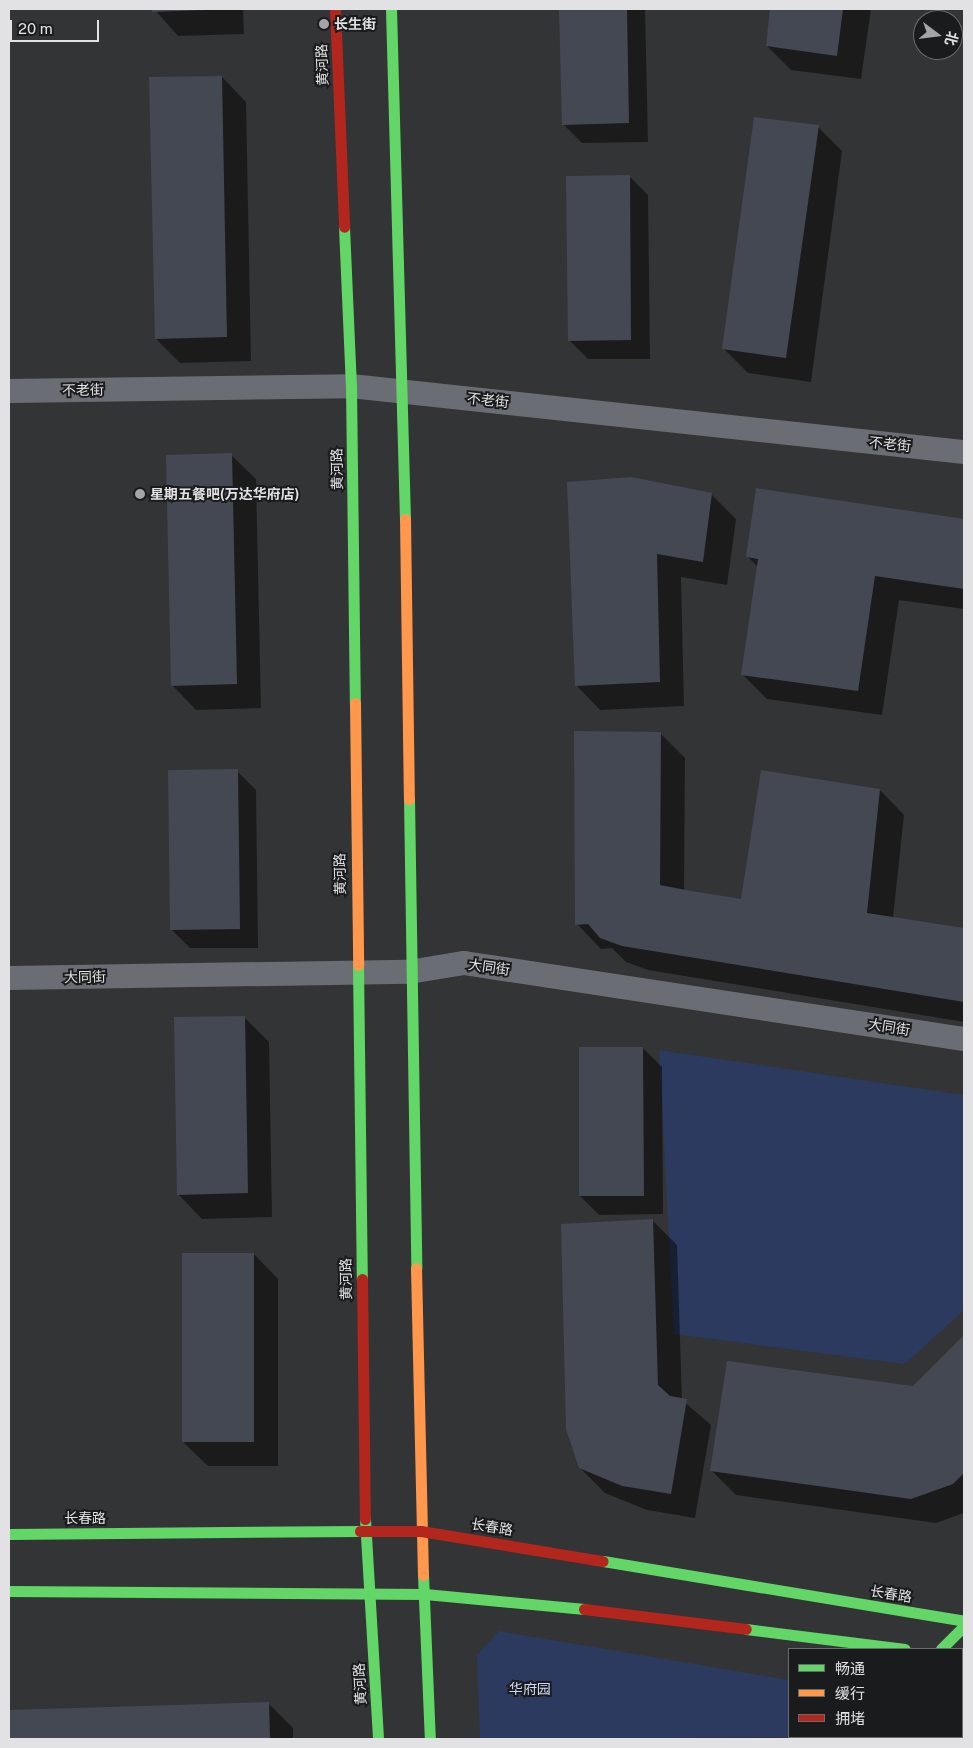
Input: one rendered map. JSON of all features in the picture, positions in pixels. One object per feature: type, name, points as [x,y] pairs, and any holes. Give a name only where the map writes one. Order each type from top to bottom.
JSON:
[{"type":"main road","name":"黄河路","points":[[335,9],[351,386],[356,973],[365,1529],[378,1739]]},
{"type":"main road","points":[[391,9],[402,391],[409,972],[421,1531],[430,1739]]},
{"type":"main road","name":"长春路","points":[[9,1534],[365,1529],[421,1531],[964,1621]]},
{"type":"main road","points":[[9,1591],[425,1594],[518,1601],[897,1648]]},
{"type":"main road","points":[[942,1648],[964,1626]]},
{"type":"street","name":"不老街","points":[[9,391],[351,386],[964,452]]},
{"type":"street","name":"大同街","points":[[9,978],[409,972],[464,963],[964,1039]]},
{"type":"green space","points":[[659,1050],[964,1095],[964,1310],[905,1364],[674,1334]]},
{"type":"green space","name":"华府园","points":[[499,1631],[788,1680],[788,1737],[480,1739],[477,1655]]},
{"type":"building","points":[[152,9],[207,9],[207,10],[152,12]]},
{"type":"building","points":[[559,9],[627,9],[629,123],[562,125]]},
{"type":"building","points":[[770,9],[843,9],[837,56],[766,46]]},
{"type":"building","points":[[222,76],[227,337],[155,339],[149,77]]},
{"type":"building","points":[[754,117],[819,125],[786,358],[722,349]]},
{"type":"building","points":[[630,175],[631,340],[568,341],[566,176]]},
{"type":"building","points":[[232,453],[237,684],[171,686],[166,455]]},
{"type":"building","points":[[631,477],[712,493],[703,562],[657,554],[660,682],[575,686],[567,482]]},
{"type":"building","points":[[756,488],[964,519],[964,589],[875,576],[858,691],[741,675],[758,559],[746,557]]},
{"type":"building","points":[[574,731],[661,732],[660,885],[686,890],[741,899],[761,770],[880,789],[867,913],[964,928],[964,1002],[622,946],[600,938],[588,924],[575,925]]},
{"type":"building","points":[[238,769],[240,929],[170,930],[168,770]]},
{"type":"building","points":[[245,1016],[248,1193],[177,1195],[174,1017]]},
{"type":"building","points":[[579,1047],[643,1047],[644,1196],[579,1196]]},
{"type":"building","points":[[653,1219],[658,1385],[670,1396],[687,1399],[671,1494],[622,1486],[579,1468],[566,1429],[561,1224]]},
{"type":"building","points":[[182,1253],[254,1253],[254,1442],[182,1442]]},
{"type":"building","points":[[964,1335],[964,1473],[953,1484],[911,1499],[710,1471],[727,1361],[913,1386]]},
{"type":"building","points":[[269,1702],[270,1739],[9,1739],[9,1710]]},
{"type":"traffic: fast","points":[[391,9],[405,519]]},
{"type":"traffic: fast","points":[[344,227],[351,386],[355,703]]},
{"type":"traffic: fast","points":[[409,799],[416,1268]]},
{"type":"traffic: fast","points":[[358,965],[362,1279]]},
{"type":"traffic: fast","points":[[365,1519],[378,1739]]},
{"type":"traffic: fast","points":[[9,1534],[360,1531]]},
{"type":"traffic: fast","points":[[603,1561],[964,1621]]},
{"type":"traffic: fast","points":[[423,1575],[430,1739]]},
{"type":"traffic: fast","points":[[9,1591],[425,1594],[584,1609]]},
{"type":"traffic: fast","points":[[942,1648],[964,1626]]},
{"type":"traffic: fast","points":[[746,1629],[897,1648]]},
{"type":"traffic: slow","points":[[405,519],[409,799]]},
{"type":"traffic: slow","points":[[355,703],[358,965]]},
{"type":"traffic: slow","points":[[416,1268],[423,1575]]},
{"type":"traffic: jam","points":[[335,9],[344,227]]},
{"type":"traffic: jam","points":[[362,1279],[365,1519]]},
{"type":"traffic: jam","points":[[360,1531],[421,1531],[603,1561]]},
{"type":"traffic: jam","points":[[584,1609],[746,1629]]},
{"type":"place","name":"长生街","points":[[324,24]]},
{"type":"place","name":"星期五餐吧(万达华府店)","points":[[140,494]]}]
